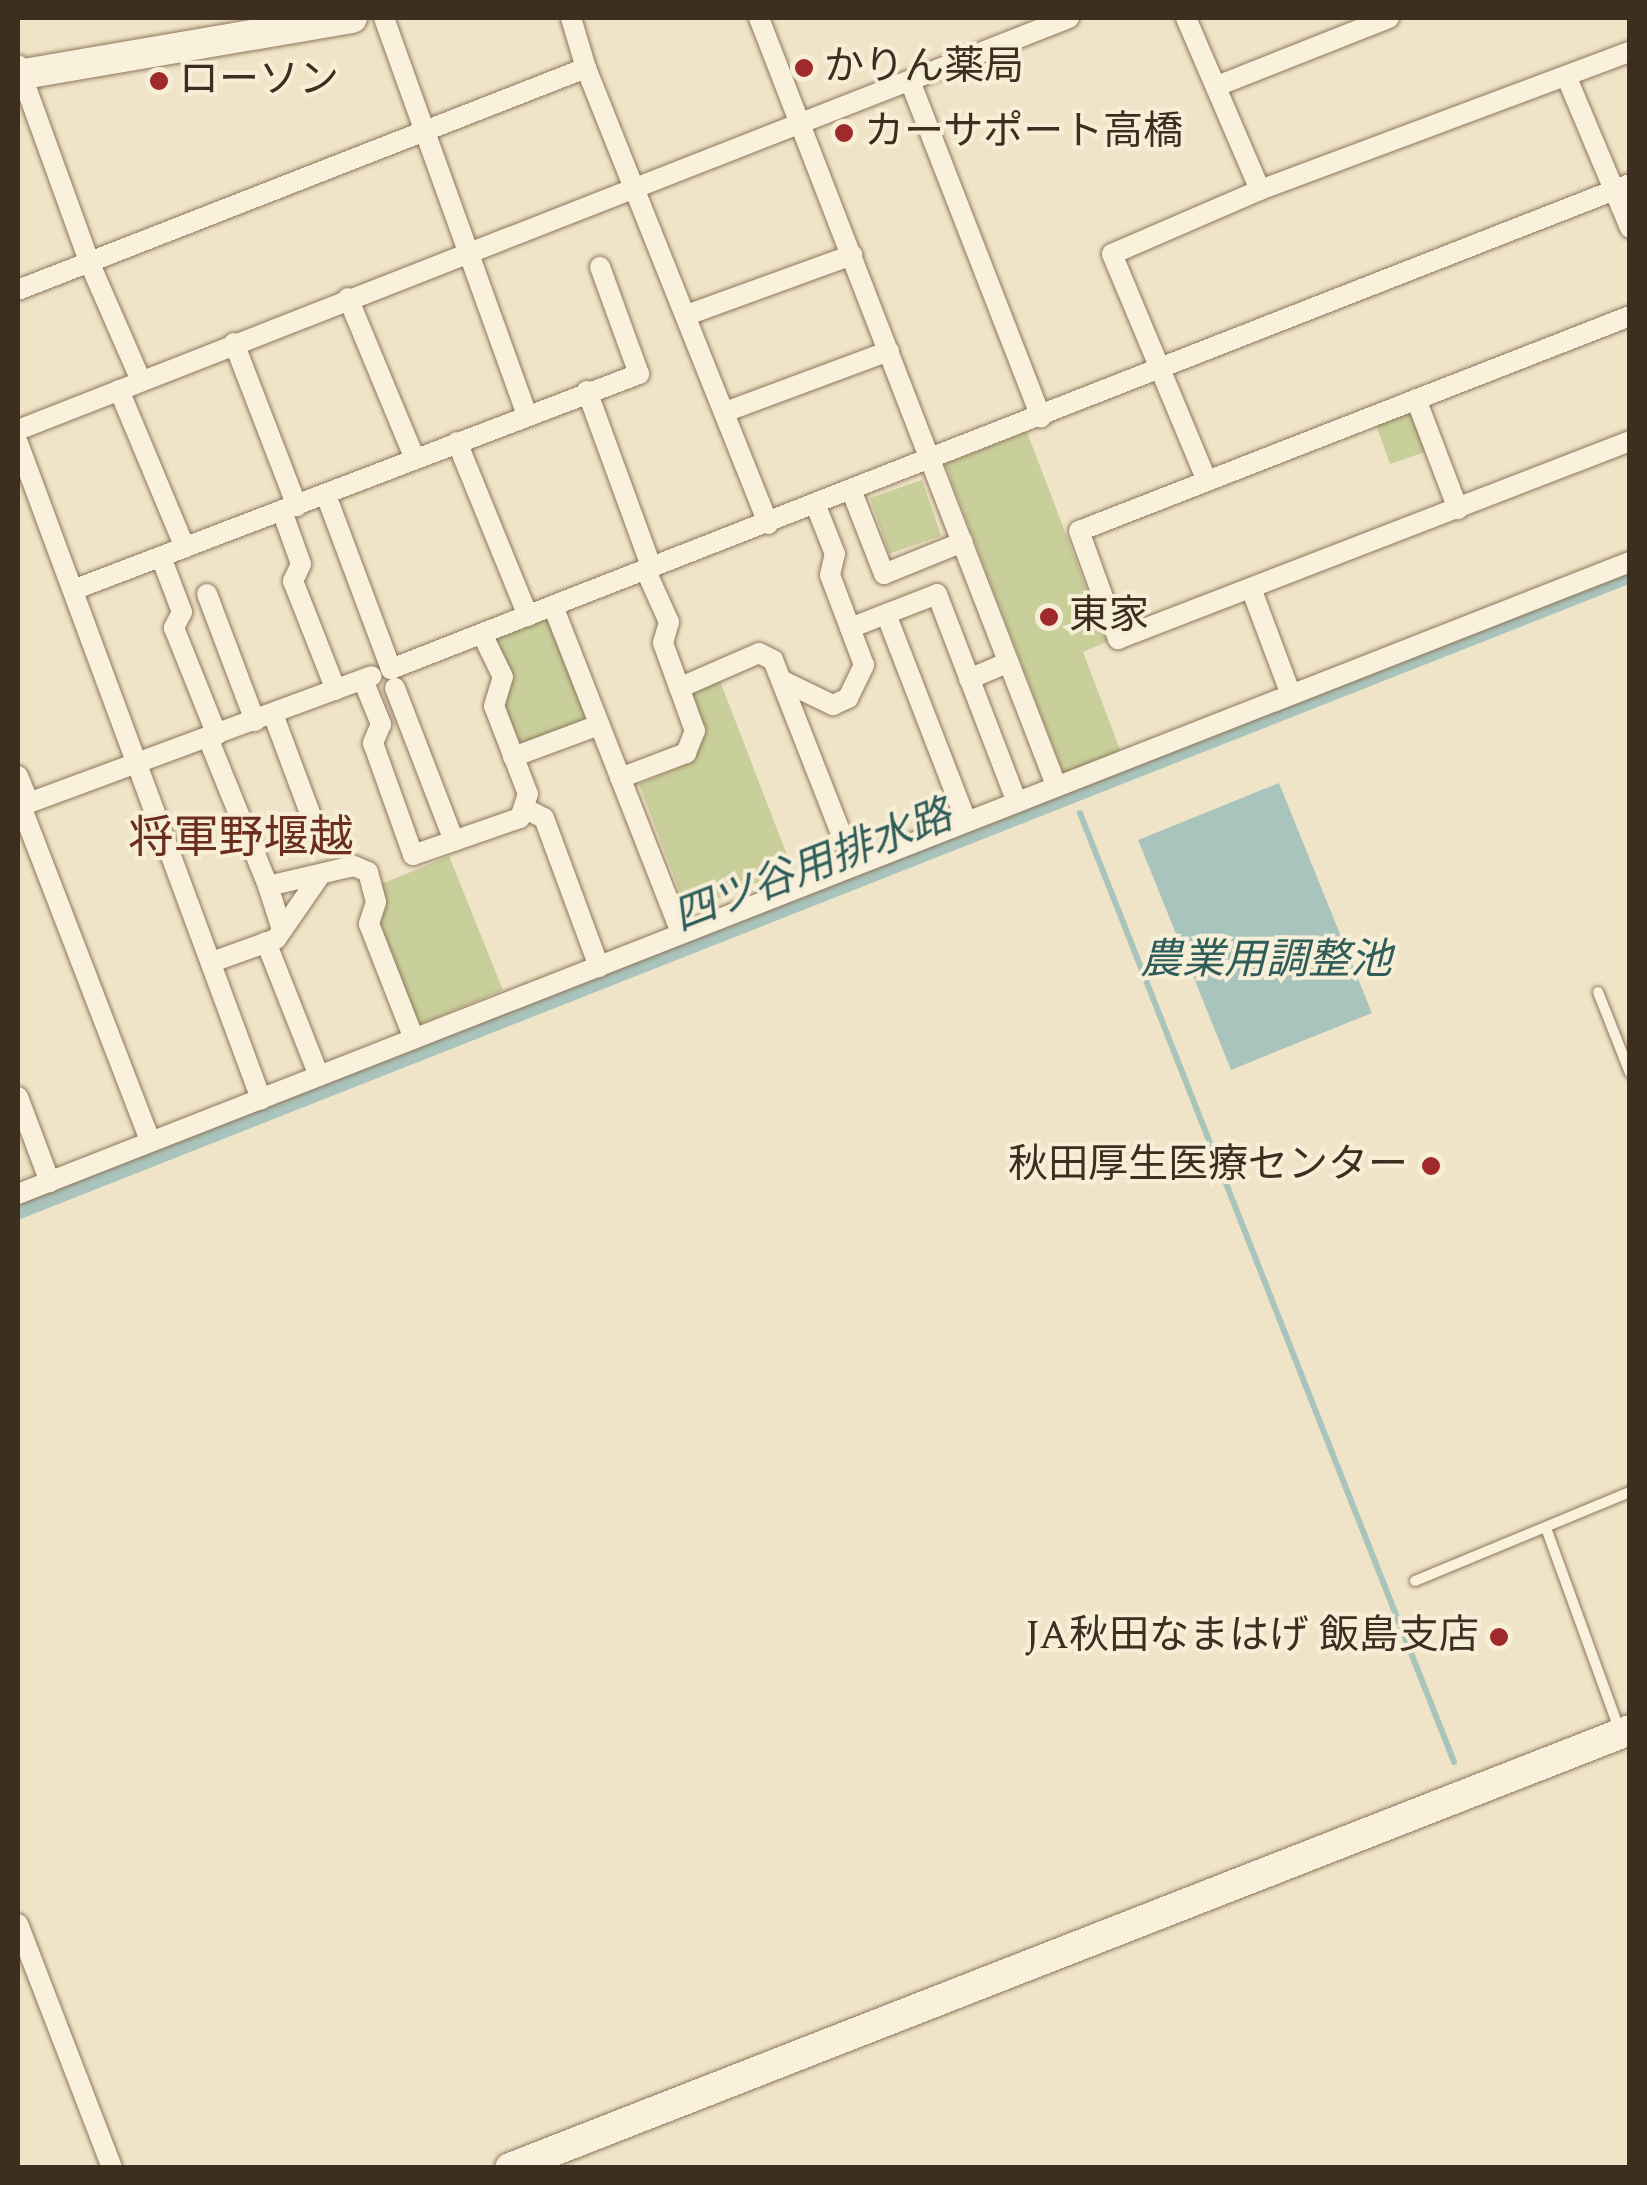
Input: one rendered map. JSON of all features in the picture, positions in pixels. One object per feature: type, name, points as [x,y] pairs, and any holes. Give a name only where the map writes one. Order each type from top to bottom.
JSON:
[{"type":"street","points":[[141,381],[90,264],[19,71],[352,18]]},
{"type":"street","points":[[384,18],[465,253],[527,415]]},
{"type":"street","points":[[571,18],[586,68],[638,186],[768,524]]},
{"type":"street","points":[[759,18],[1056,785]]},
{"type":"street","points":[[18,430],[1069,18]]},
{"type":"street","points":[[1186,18],[1260,190]]},
{"type":"street","points":[[1217,86],[1390,18]]},
{"type":"street","points":[[1208,481],[1112,254],[1260,190],[1630,52]]},
{"type":"street","points":[[18,290],[586,68]]},
{"type":"street","points":[[1567,78],[1622,186],[1630,228]]},
{"type":"street","points":[[910,81],[1041,417]]},
{"type":"street","points":[[22,805],[363,680],[393,678],[482,634],[932,461],[1622,186]]},
{"type":"street","points":[[687,315],[852,255]]},
{"type":"street","points":[[73,590],[639,374],[600,267]]},
{"type":"street","points":[[348,298],[415,459]]},
{"type":"street","points":[[1630,316],[1079,531],[1118,639],[1252,591],[1630,441]]},
{"type":"street","points":[[234,344],[290,508],[301,564],[293,581],[336,690]]},
{"type":"street","points":[[725,412],[889,352]]},
{"type":"street","points":[[119,390],[185,548]]},
{"type":"street","points":[[588,391],[669,622],[662,643],[696,731],[686,753],[620,778]]},
{"type":"street","points":[[1416,399],[1458,509]]},
{"type":"street","points":[[457,442],[528,616]]},
{"type":"street","points":[[18,443],[261,1099]]},
{"type":"street","points":[[852,492],[884,574],[963,542]]},
{"type":"street","points":[[326,495],[454,841]]},
{"type":"street","points":[[781,680],[833,705],[848,698],[864,665],[830,575],[835,554],[816,506]]},
{"type":"street","points":[[161,557],[182,612],[174,628],[268,886],[274,936],[320,1076]]},
{"type":"street","points":[[18,1194],[1290,692],[1630,562]]},
{"type":"street","points":[[1252,591],[1290,692]]},
{"type":"street","points":[[207,594],[316,829]]},
{"type":"street","points":[[850,628],[936,594],[1016,800]]},
{"type":"street","points":[[553,606],[680,933]]},
{"type":"street","points":[[886,614],[966,820]]},
{"type":"street","points":[[363,680],[381,724],[374,743],[413,855],[520,818],[528,794],[494,706],[504,677],[482,634]]},
{"type":"street","points":[[679,688],[759,653],[773,660],[853,864]]},
{"type":"street","points":[[970,679],[1009,662]]},
{"type":"street","points":[[514,756],[599,724]]},
{"type":"street","points":[[18,776],[22,805],[150,1141]]},
{"type":"street","points":[[524,808],[544,818],[599,967]]},
{"type":"street","points":[[268,886],[354,866],[368,872],[376,902],[370,924],[414,1039]]},
{"type":"street","points":[[212,962],[274,936],[319,877]]},
{"type":"street","points":[[18,1097],[50,1182]]},
{"type":"street","points":[[510,2168],[1625,1731]]},
{"type":"street","points":[[18,1924],[112,2168]]},
{"type":"lane","points":[[1598,992],[1630,1073]]},
{"type":"lane","points":[[1415,1581],[1630,1492]]},
{"type":"lane","points":[[1546,1528],[1625,1731]]},
{"type":"green space","points":[[1405,412],[1416,416],[1428,451],[1390,464],[1375,422]]},
{"type":"green space","points":[[1027,432],[1107,642],[1083,652],[1121,752],[1064,774],[945,464]]},
{"type":"green space","points":[[922,480],[941,536],[889,554],[870,498]]},
{"type":"green space","points":[[548,618],[588,718],[521,746],[505,706],[512,679],[495,639]]},
{"type":"green space","points":[[720,681],[792,868],[687,911],[639,784],[693,762],[705,729],[692,692]]},
{"type":"green space","points":[[449,856],[503,990],[418,1025],[380,923],[386,906],[379,885]]},
{"type":"water","name":"四ツ谷用排水路","points":[[1629,572],[1629,584],[18,1220],[18,1201]]},
{"type":"water","name":"農業用調整池","points":[[1279,783],[1372,1013],[1231,1070],[1138,840]]},
{"type":"waterway","points":[[1080,813],[1454,1762]]},
{"type":"place","name":"かりん薬局","points":[[804,68]]},
{"type":"place","name":"ローソン","points":[[159,81]]},
{"type":"place","name":"カーサポート高橋","points":[[844,133]]},
{"type":"place","name":"東家","points":[[1049,617]]},
{"type":"place","name":"秋田厚生医療センター","points":[[1431,1166]]},
{"type":"place","name":"JA秋田なまはげ 飯島支店","points":[[1499,1637]]},
{"type":"district","name":"将軍野堰越","points":[[241,839]]}]
